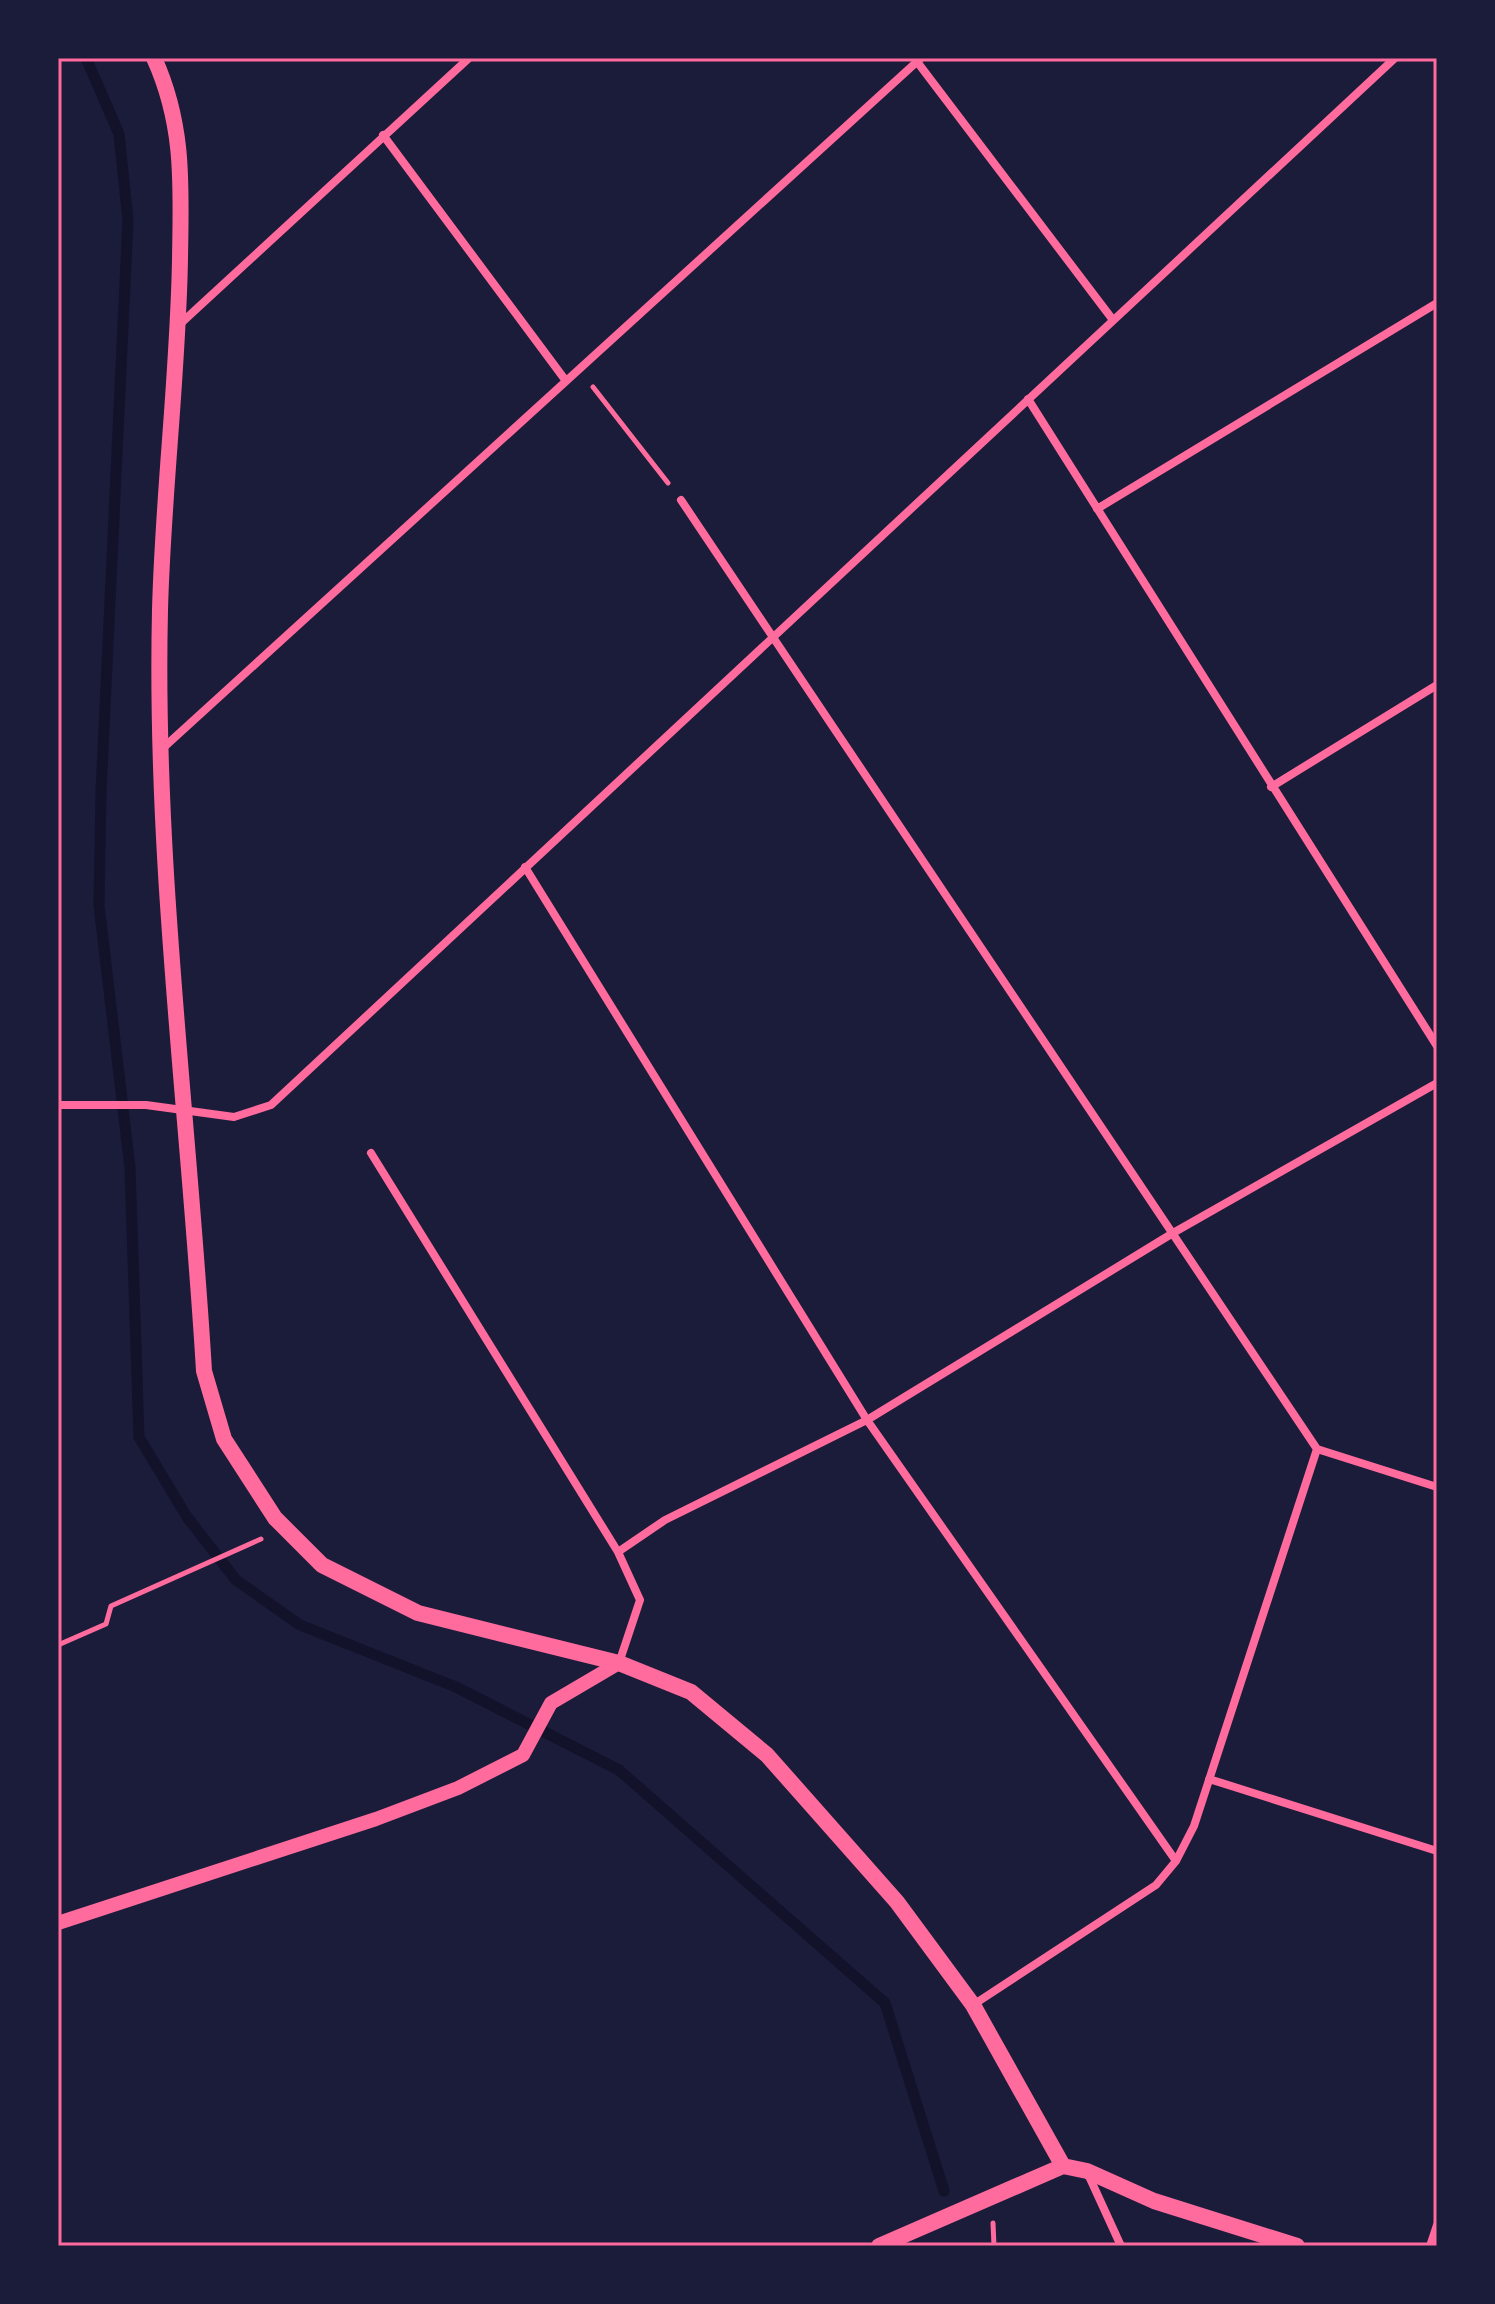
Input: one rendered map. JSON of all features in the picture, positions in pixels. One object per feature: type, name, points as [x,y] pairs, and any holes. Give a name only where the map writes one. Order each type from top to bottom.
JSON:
[{"type":"main road","points":[[154,58],[172,97],[181,173],[179,325],[160,610],[167,906],[195,1226],[204,1371],[224,1439],[275,1518],[322,1565],[418,1613],[619,1663],[691,1692],[767,1755],[897,1902],[973,2005],[1063,2166]]},
{"type":"main road","points":[[879,2246],[1063,2166],[1087,2171],[1154,2201],[1297,2246]]},
{"type":"street","points":[[179,325],[469,58]]},
{"type":"street","points":[[58,1105],[146,1105],[234,1117],[271,1105],[1395,58]]},
{"type":"street","points":[[161,750],[918,59],[1113,320]]},
{"type":"street","points":[[383,135],[566,381]]},
{"type":"street","points":[[1097,509],[1437,303]]},
{"type":"street","points":[[1028,399],[1437,1046]]},
{"type":"street","points":[[681,500],[1317,1449],[1437,1487]]},
{"type":"street","points":[[1271,787],[1437,685]]},
{"type":"street","points":[[525,867],[867,1420],[1176,1861]]},
{"type":"street","points":[[618,1552],[665,1520],[867,1420],[1173,1233],[1437,1083]]},
{"type":"street","points":[[58,1923],[376,1819],[458,1788],[523,1755],[551,1703],[619,1663],[640,1600],[618,1552],[371,1153]]},
{"type":"street","points":[[973,2005],[1124,1909],[1156,1885],[1176,1861],[1194,1826],[1317,1449]]},
{"type":"street","points":[[1209,1779],[1437,1851]]},
{"type":"street","points":[[1087,2171],[1121,2246]]},
{"type":"street","points":[[1430,2246],[1437,2225]]},
{"type":"path","points":[[578,370],[681,500]]},
{"type":"path","points":[[58,1645],[106,1624],[111,1606],[244,1549]]},
{"type":"waterway","points":[[86,58],[119,134],[128,220],[101,792],[99,905],[130,1168],[139,1437],[187,1517],[236,1580],[300,1625],[456,1687],[619,1770],[885,2003],[944,2191]]}]
